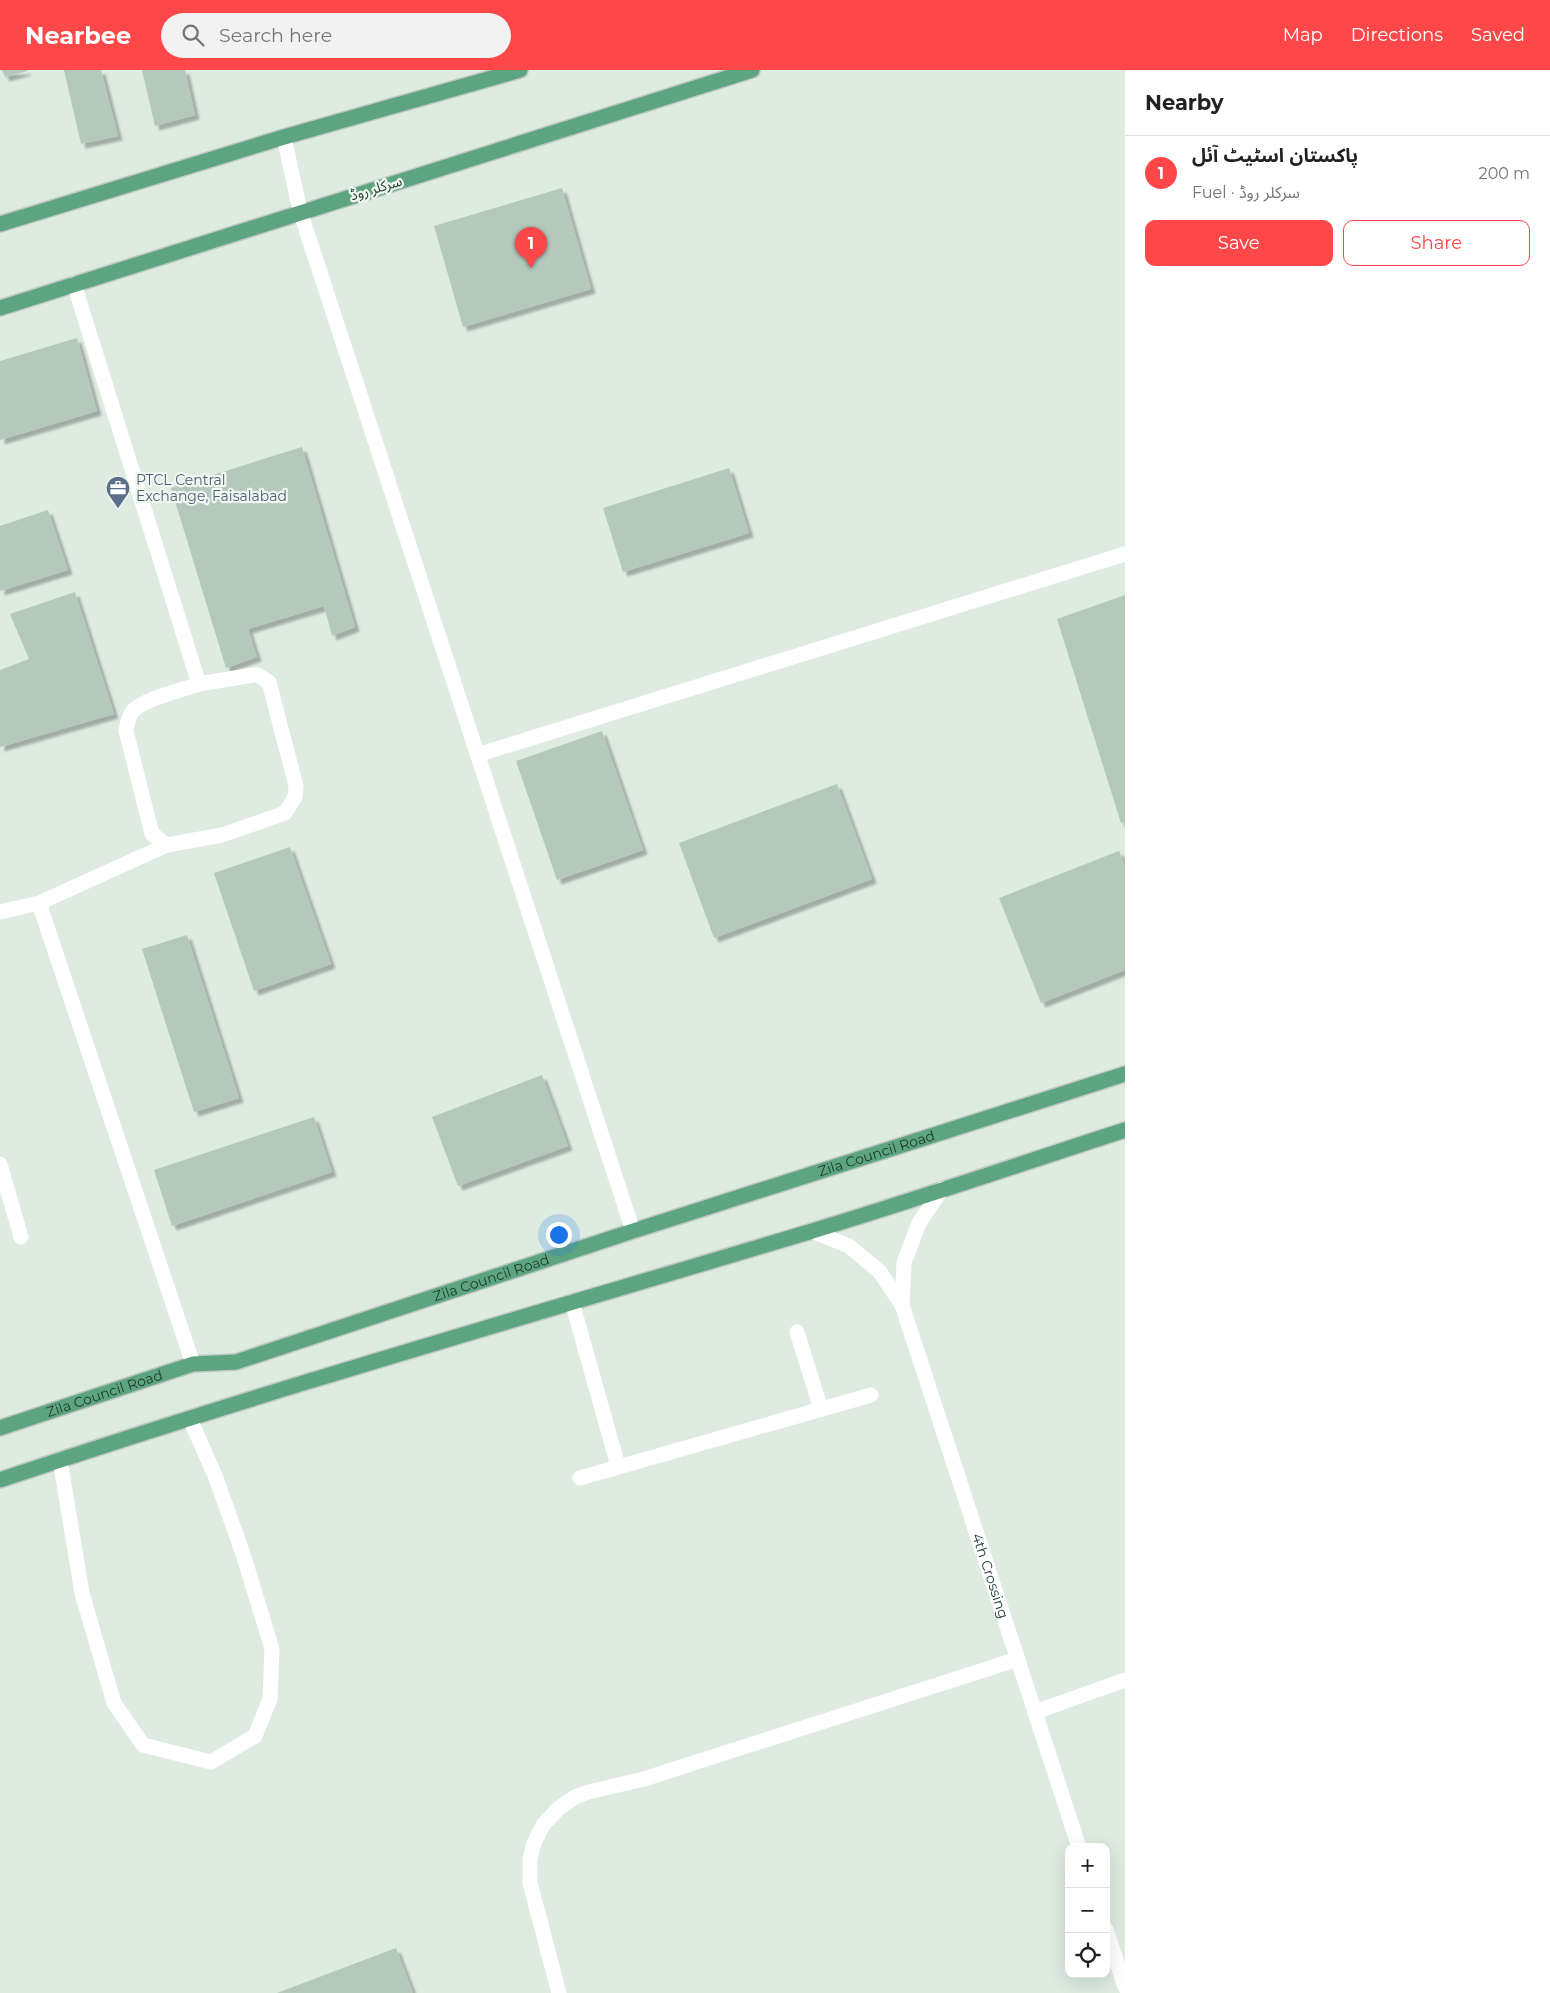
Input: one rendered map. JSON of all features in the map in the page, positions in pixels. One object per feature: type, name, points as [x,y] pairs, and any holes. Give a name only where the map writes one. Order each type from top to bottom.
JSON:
[{"type":"main road","points":[[0,224],[284,137],[520,70]]},
{"type":"main road","name":"سرکلر روڈ","points":[[0,308],[300,211],[752,70]]},
{"type":"main road","name":"Zila Council Road","points":[[0,1428],[193,1364],[236,1362],[633,1231],[1125,1074]]},
{"type":"main road","points":[[0,1480],[190,1419],[812,1231],[1125,1130]]},
{"type":"street","points":[[284,137],[300,211],[476,756],[633,1231]]},
{"type":"street","points":[[74,284],[199,684]]},
{"type":"street","points":[[476,756],[1125,554]]},
{"type":"street","points":[[0,912],[39,903],[167,846],[222,835],[285,813],[295,797],[296,786],[269,682],[258,675],[199,684],[141,705],[133,711],[128,720],[126,732],[152,834],[167,846]]},
{"type":"street","points":[[39,903],[193,1364]]},
{"type":"street","points":[[0,1164],[4,1195],[22,1237]]},
{"type":"street","name":"4th Crossing","points":[[902,1305],[904,1263],[919,1223],[942,1189]]},
{"type":"street","name":"4th Crossing","points":[[812,1231],[849,1246],[880,1272],[902,1305],[1078,1843]]},
{"type":"street","points":[[572,1302],[618,1466]]},
{"type":"street","points":[[797,1332],[821,1409]]},
{"type":"street","points":[[580,1478],[872,1395]]},
{"type":"street","points":[[60,1460],[82,1593],[114,1703],[143,1745],[211,1762],[256,1736],[270,1699],[272,1648],[243,1554],[216,1478],[190,1419]]},
{"type":"street","points":[[559,1993],[530,1883],[530,1859],[534,1843],[543,1825],[558,1808],[588,1792],[644,1779],[1018,1660]]},
{"type":"street","points":[[1035,1712],[1125,1680]]},
{"type":"street","points":[[1107,1933],[1125,1987]]},
{"type":"building","points":[[2,70],[27,70],[27,71],[5,77]]},
{"type":"building","points":[[64,70],[101,70],[118,136],[81,144]]},
{"type":"building","points":[[142,70],[185,70],[195,115],[155,126]]},
{"type":"building","points":[[562,188],[591,289],[463,327],[434,226]]},
{"type":"building","points":[[77,338],[97,411],[0,440],[0,361]]},
{"type":"building","points":[[302,447],[355,627],[332,636],[324,606],[248,629],[257,657],[226,668],[171,488]]},
{"type":"building","points":[[729,468],[749,533],[623,572],[603,508]]},
{"type":"building","points":[[48,510],[68,570],[0,591],[0,526]]},
{"type":"building","points":[[75,592],[114,714],[0,747],[0,670],[29,659],[10,614]]},
{"type":"building","points":[[1125,595],[1125,822],[1121,823],[1057,619]]},
{"type":"building","points":[[602,731],[643,850],[557,880],[516,761]]},
{"type":"building","points":[[837,784],[872,879],[714,938],[679,843]]},
{"type":"building","points":[[290,847],[331,964],[254,991],[214,873]]},
{"type":"building","points":[[1119,851],[1125,867],[1125,970],[1041,1003],[999,898]]},
{"type":"building","points":[[187,935],[239,1098],[194,1112],[142,949]]},
{"type":"building","points":[[542,1075],[568,1146],[458,1186],[432,1117]]},
{"type":"building","points":[[314,1117],[332,1172],[172,1226],[154,1170]]},
{"type":"building","points":[[396,1948],[413,1993],[277,1993]]},
{"type":"place","name":"پاکستان اسٹیٹ آئل","points":[[531,268]]},
{"type":"place","name":"PTCL Central Exchange, Faisalabad","points":[[118,509]]}]
